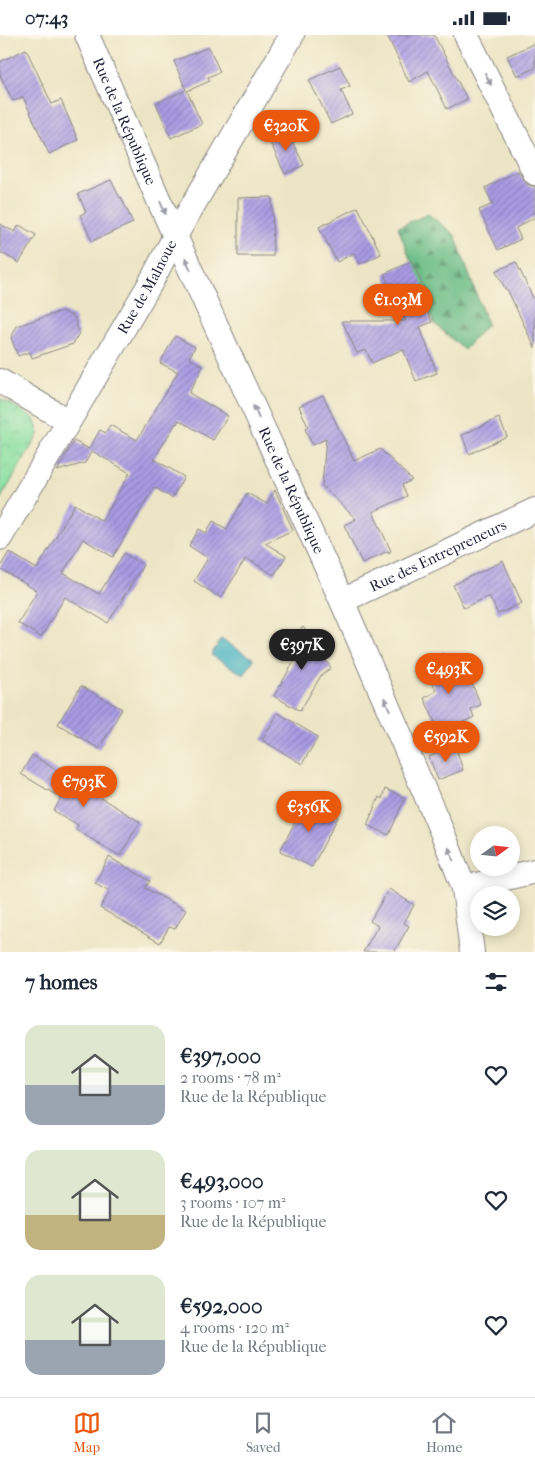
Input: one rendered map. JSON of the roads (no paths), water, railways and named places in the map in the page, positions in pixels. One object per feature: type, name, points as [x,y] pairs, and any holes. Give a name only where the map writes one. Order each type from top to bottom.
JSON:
[{"type":"street","name":"Rue de la République","points":[[87,35],[342,601],[446,839],[464,888],[472,952]]},
{"type":"street","name":"Rue de Malnoue","points":[[0,538],[151,282],[176,235],[292,35]]},
{"type":"street","points":[[466,35],[535,173]]},
{"type":"street","points":[[0,381],[68,421]]},
{"type":"street","name":"Rue des Entrepreneurs","points":[[342,601],[535,511]]},
{"type":"street","points":[[464,888],[535,871]]},
{"type":"water","points":[[221,639],[254,659],[244,675],[211,655]]}]
